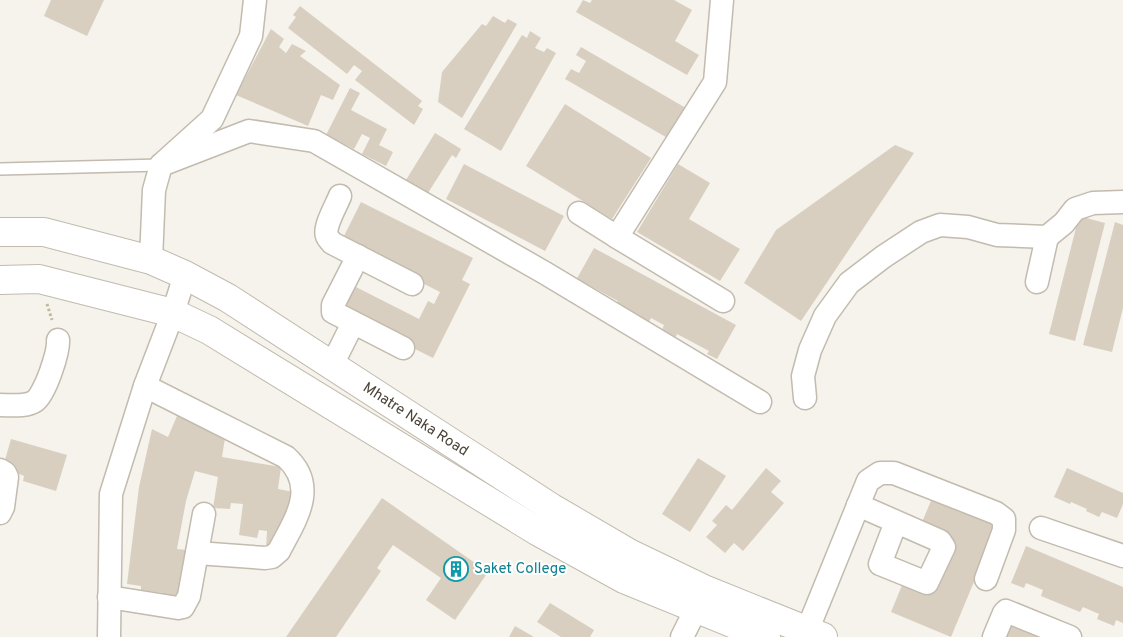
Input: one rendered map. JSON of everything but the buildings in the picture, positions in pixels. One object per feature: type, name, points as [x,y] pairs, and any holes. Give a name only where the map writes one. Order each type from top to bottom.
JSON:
[{"type":"street","points":[[151,260],[154,190],[161,165],[212,119],[251,36],[255,0]]},
{"type":"street","points":[[617,237],[715,82],[722,0]]},
{"type":"street","points":[[161,165],[248,131],[314,141],[545,273],[760,402]]},
{"type":"street","points":[[340,196],[327,225],[327,236],[332,243],[412,284]]},
{"type":"street","points":[[1037,282],[1047,237],[1064,223],[1075,209],[1093,203],[1123,202]]},
{"type":"street","points":[[579,213],[723,301]]},
{"type":"street","points":[[805,398],[803,376],[810,350],[825,316],[849,284],[883,257],[921,232],[940,225],[968,227],[997,235],[1047,237]]},
{"type":"street","name":"Mhatre Naka Road","points":[[0,232],[44,232],[151,260],[185,275],[228,298],[552,508],[766,637]]},
{"type":"street","points":[[358,256],[332,309],[333,312],[403,348]]},
{"type":"street","points":[[109,637],[111,494],[145,386],[173,313],[185,275]]},
{"type":"street","name":"Mhatre Naka Road","points":[[0,280],[39,279],[173,313],[209,330],[537,531],[624,579],[701,599],[815,634]]},
{"type":"street","points":[[332,365],[353,323]]},
{"type":"street","points":[[0,405],[30,404],[36,401],[43,390],[58,352],[58,340]]},
{"type":"street","points":[[145,386],[286,457],[295,466],[301,479],[303,488],[301,509],[279,551],[275,555],[266,558],[197,553]]},
{"type":"street","points":[[0,470],[7,477],[3,507],[0,513]]},
{"type":"street","points":[[815,634],[858,505],[868,481],[880,473],[894,473],[996,513],[1004,519],[1004,530],[986,579]]},
{"type":"street","points":[[858,505],[896,522]]},
{"type":"street","points":[[537,531],[552,508]]},
{"type":"street","points":[[109,597],[178,608],[183,607],[189,596],[204,514]]},
{"type":"street","points":[[1042,528],[1123,556]]},
{"type":"street","points":[[682,637],[701,599]]},
{"type":"street","points":[[994,637],[1006,611],[1070,637]]},
{"type":"lane","points":[[0,169],[161,165]]},
{"type":"path","points":[[39,279],[58,340]]},
{"type":"place","name":"Saket College","points":[[456,569]]}]
